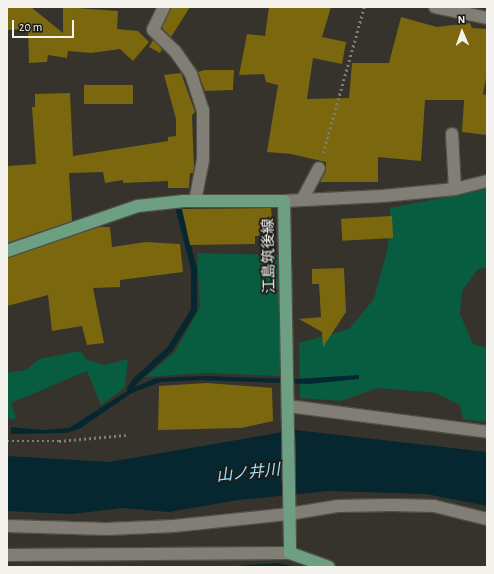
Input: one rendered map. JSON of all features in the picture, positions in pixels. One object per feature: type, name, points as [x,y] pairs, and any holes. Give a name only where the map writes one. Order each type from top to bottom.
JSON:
[{"type":"main road","name":"江島筑後線","points":[[7,251],[138,206],[195,201],[284,201],[290,553]]},
{"type":"main road","points":[[290,553],[329,567]]},
{"type":"street","points":[[164,7],[153,30],[175,51],[191,74],[203,110],[203,160],[195,201]]},
{"type":"street","points":[[435,7],[487,18]]},
{"type":"street","points":[[452,134],[456,190]]},
{"type":"street","points":[[302,200],[318,168]]},
{"type":"street","points":[[284,201],[456,190],[487,180]]},
{"type":"street","points":[[288,411],[487,432]]},
{"type":"street","points":[[7,526],[107,529],[187,524],[338,506],[434,506],[487,519]]},
{"type":"street","points":[[7,555],[290,553]]},
{"type":"path","points":[[318,168],[364,7]]},
{"type":"path","points":[[7,441],[59,441],[126,435]]},
{"type":"green space","points":[[487,189],[487,268],[478,269],[462,291],[460,314],[473,344],[487,348],[487,422],[463,419],[460,405],[436,393],[378,388],[341,401],[300,398],[299,343],[349,329],[374,299],[388,247],[390,208]]},
{"type":"green space","points":[[197,253],[279,255],[280,376],[206,373],[145,377],[175,352],[200,307]]},
{"type":"green space","points":[[80,351],[87,360],[105,365],[128,359],[125,387],[101,405],[87,371],[11,403],[16,418],[11,420],[7,417],[7,373],[26,370],[39,359]]},
{"type":"water","points":[[359,375],[359,379],[309,384],[199,380],[161,382],[132,393],[79,429],[67,433],[11,434],[11,427],[43,430],[69,428],[130,389],[156,378],[205,376],[295,379]]},
{"type":"water","name":"山ノ井川","points":[[295,430],[487,452],[487,506],[426,494],[329,491],[238,500],[169,512],[123,508],[72,514],[7,511],[7,456],[109,462]]},
{"type":"water","points":[[277,563],[297,567],[228,567],[248,565]]},
{"type":"building","points":[[7,7],[31,7],[63,33],[63,7],[118,11],[117,29],[138,31],[149,42],[133,61],[120,49],[91,53],[68,51],[67,58],[48,55],[47,62],[29,63],[28,29],[7,30]]},
{"type":"building","points":[[171,7],[190,7],[171,37],[162,28]]},
{"type":"building","points":[[269,7],[331,7],[322,37],[346,42],[342,64],[313,58],[307,99],[349,98],[352,63],[389,63],[401,17],[437,27],[470,23],[472,28],[487,29],[487,72],[483,94],[487,95],[487,135],[462,132],[464,100],[425,100],[421,161],[378,157],[378,182],[320,182],[326,171],[326,162],[291,154],[267,152],[278,85],[266,82],[264,74],[239,75],[247,34],[265,36]]},
{"type":"building","points":[[153,40],[162,49],[160,53],[149,47]]},
{"type":"building","points":[[205,70],[234,70],[233,90],[205,91],[198,72]]},
{"type":"building","points":[[181,73],[195,112],[192,115],[194,168],[193,173],[190,173],[189,188],[168,188],[168,181],[123,183],[123,180],[105,183],[103,172],[69,173],[72,221],[7,243],[7,166],[36,164],[32,107],[35,107],[35,94],[70,93],[73,156],[168,141],[168,137],[176,136],[176,119],[164,75]]},
{"type":"building","points":[[84,85],[133,85],[133,104],[84,104]]},
{"type":"building","points":[[271,208],[273,230],[260,230],[259,236],[255,236],[255,244],[190,245],[182,209]]},
{"type":"building","points":[[392,216],[393,238],[342,241],[341,219]]},
{"type":"building","points":[[99,227],[110,227],[112,247],[146,242],[180,244],[183,272],[120,280],[120,287],[93,288],[104,343],[87,345],[82,326],[52,331],[48,295],[7,306],[7,258]]},
{"type":"building","points":[[344,268],[346,312],[323,347],[322,332],[299,319],[321,317],[319,284],[312,284],[312,269]]},
{"type":"building","points":[[207,383],[272,388],[273,421],[241,428],[158,430],[159,386]]},
{"type":"waterway","points":[[130,389],[135,381],[170,349],[194,310],[194,269],[178,206]]}]
